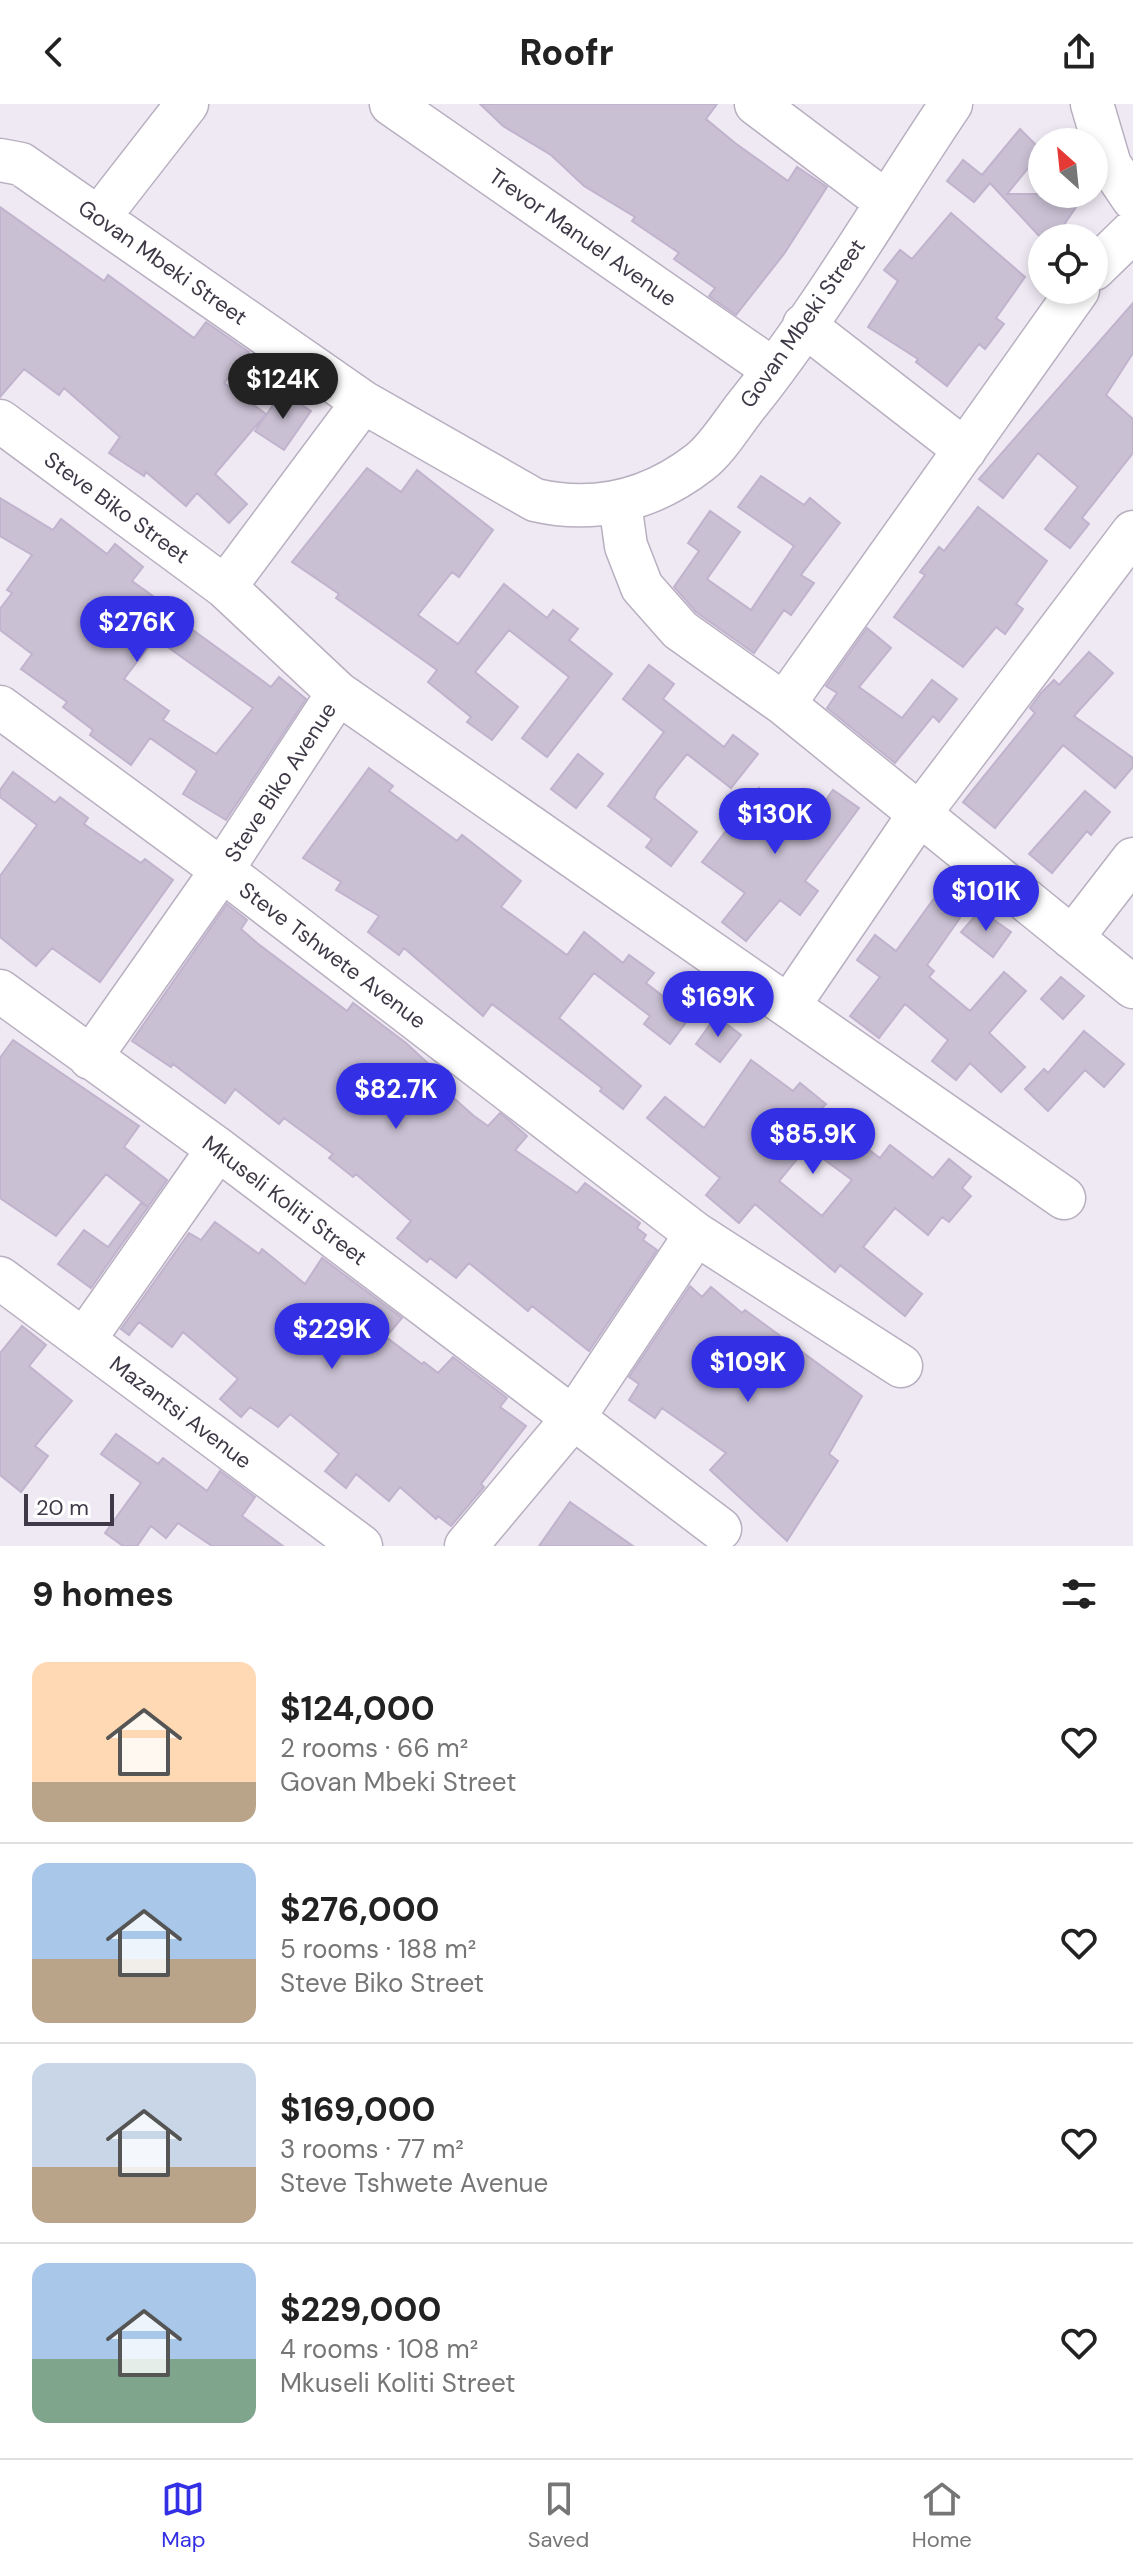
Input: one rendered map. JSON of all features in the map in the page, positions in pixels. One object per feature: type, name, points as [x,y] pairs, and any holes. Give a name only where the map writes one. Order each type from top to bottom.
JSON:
[{"type":"street","points":[[99,217],[187,104]]},
{"type":"street","name":"Trevor Manuel Avenue","points":[[391,104],[774,370]]},
{"type":"street","points":[[756,104],[885,201]]},
{"type":"street","name":"Govan Mbeki Street","points":[[0,160],[21,164],[363,402],[535,500],[566,508],[620,503],[669,483],[703,460],[774,370],[951,104]]},
{"type":"street","points":[[1092,104],[1110,165],[1133,199]]},
{"type":"street","points":[[1108,255],[1133,231]]},
{"type":"street","points":[[784,704],[1068,304]]},
{"type":"street","points":[[804,325],[965,450]]},
{"type":"street","points":[[225,587],[363,402]]},
{"type":"street","name":"Steve Biko Street","points":[[0,421],[225,587],[338,693],[790,1004],[1064,1198]]},
{"type":"street","points":[[620,503],[626,546],[642,587],[680,630],[784,704],[918,816],[1133,987]]},
{"type":"street","points":[[790,1004],[918,816],[1133,532]]},
{"type":"street","name":"Steve Biko Avenue","points":[[90,1058],[222,870],[338,693]]},
{"type":"street","name":"Steve Tshwete Avenue","points":[[0,707],[222,870],[696,1234],[901,1366]]},
{"type":"street","points":[[1072,938],[1133,859]]},
{"type":"street","name":"Mkuseli Koliti Street","points":[[0,991],[218,1149],[720,1529]]},
{"type":"street","points":[[84,1340],[218,1149]]},
{"type":"street","points":[[466,1546],[574,1417],[696,1234]]},
{"type":"street","name":"Mazantsi Avenue","points":[[0,1278],[361,1546]]},
{"type":"building","points":[[480,104],[717,104],[706,119],[735,143],[788,181],[797,167],[827,187],[784,254],[736,315],[709,296],[715,288],[674,259],[679,253],[632,221],[635,217],[584,186],[551,155],[503,126]]},
{"type":"building","points":[[1020,129],[1028,137],[1028,168],[1007,194],[1028,194],[1028,208],[1075,208],[1065,224],[1028,224],[990,183],[974,202],[947,181],[963,160],[982,175]]},
{"type":"building","points":[[0,207],[104,281],[108,275],[194,338],[206,322],[249,352],[224,383],[266,414],[215,474],[247,504],[229,523],[197,493],[186,506],[146,472],[144,476],[109,453],[120,437],[64,388],[59,395],[24,369],[0,397]]},
{"type":"building","points":[[951,213],[1025,277],[996,318],[1004,324],[985,349],[979,344],[947,386],[916,362],[918,359],[868,327],[898,281],[884,270],[900,250],[912,259]]},
{"type":"building","points":[[1133,303],[1133,353],[1106,395],[1133,419],[1133,453],[1082,518],[1089,524],[1070,548],[1045,529],[1078,487],[1038,453],[1003,498],[979,479]]},
{"type":"building","points":[[282,392],[311,411],[284,450],[255,431]]},
{"type":"building","points":[[367,468],[401,492],[417,470],[493,530],[459,577],[452,572],[418,615],[458,644],[504,584],[547,618],[553,610],[578,629],[569,640],[612,674],[547,757],[522,738],[569,677],[509,630],[475,672],[518,707],[492,740],[467,722],[471,717],[428,682],[437,670],[336,598],[339,594],[292,562]]},
{"type":"building","points":[[761,476],[804,505],[810,498],[840,523],[801,575],[814,583],[791,615],[784,610],[754,653],[696,612],[674,587],[699,551],[688,543],[710,511],[740,532],[707,579],[751,610],[794,546],[738,507]]},
{"type":"building","points":[[0,498],[53,530],[61,519],[107,554],[115,544],[143,567],[132,581],[178,614],[175,617],[271,687],[279,677],[306,699],[226,820],[183,794],[197,771],[150,738],[131,765],[90,735],[93,730],[63,707],[67,702],[21,669],[32,654],[0,630],[0,609],[12,593],[7,590],[32,555],[0,536]],"holes":[[[155,638],[253,708],[216,754],[163,720],[169,711],[124,679]]]},
{"type":"building","points":[[978,507],[1047,561],[1016,604],[1023,609],[1005,634],[996,627],[963,667],[894,617],[925,575],[920,572],[939,547],[944,551]]},
{"type":"building","points":[[867,628],[891,648],[859,687],[902,718],[932,680],[957,699],[939,722],[933,716],[895,763],[827,708],[837,693],[826,686]]},
{"type":"building","points":[[1089,652],[1113,673],[1074,716],[1133,758],[1133,767],[1115,788],[1063,745],[995,828],[963,802],[1035,713],[1030,708],[1041,693],[1054,680],[1059,685]]},
{"type":"building","points":[[649,665],[674,684],[663,699],[724,747],[733,735],[758,754],[731,788],[687,754],[658,790],[654,798],[697,832],[671,866],[646,847],[652,839],[608,806],[664,732],[623,699]]},
{"type":"building","points":[[578,754],[603,774],[576,808],[551,789]]},
{"type":"building","points":[[369,768],[393,786],[389,791],[457,841],[462,835],[521,881],[501,907],[567,955],[584,932],[623,963],[629,955],[654,973],[646,983],[690,1017],[670,1044],[644,1024],[650,1016],[594,973],[559,1018],[641,1086],[623,1109],[600,1091],[602,1088],[492,1004],[483,1016],[404,948],[399,955],[368,932],[379,916],[336,890],[341,882],[303,858]]},
{"type":"building","points":[[13,772],[55,803],[60,797],[88,818],[84,824],[141,863],[145,859],[173,880],[100,982],[52,948],[36,966],[0,937],[0,876],[37,825],[0,797],[0,790]]},
{"type":"building","points":[[759,788],[808,825],[833,790],[859,808],[805,881],[818,891],[800,915],[780,900],[746,941],[722,922],[745,893],[702,862]]},
{"type":"building","points":[[1085,791],[1110,812],[1091,835],[1087,831],[1052,873],[1029,854]]},
{"type":"building","points":[[935,897],[960,918],[927,965],[934,971],[929,977],[970,1011],[1004,972],[1026,991],[989,1033],[1025,1067],[1001,1092],[970,1063],[956,1080],[932,1061],[948,1040],[905,1004],[879,1038],[850,1016],[880,977],[857,960],[875,935],[896,951]]},
{"type":"building","points":[[227,904],[247,920],[241,929],[257,943],[347,1011],[353,1003],[406,1043],[446,1080],[440,1086],[474,1116],[488,1126],[500,1113],[510,1121],[527,1136],[515,1150],[577,1193],[585,1183],[640,1223],[637,1228],[646,1235],[643,1240],[657,1250],[589,1351],[532,1306],[528,1311],[469,1263],[456,1278],[430,1258],[427,1262],[397,1238],[411,1221],[356,1174],[353,1177],[329,1158],[333,1154],[284,1118],[279,1124],[235,1089],[225,1103],[173,1064],[171,1067],[132,1041]]},
{"type":"building","points":[[980,910],[1011,932],[993,957],[961,932]]},
{"type":"building","points":[[1061,977],[1084,996],[1063,1019],[1041,999]]},
{"type":"building","points":[[716,1016],[741,1035],[720,1062],[696,1044]]},
{"type":"building","points":[[1084,1031],[1124,1064],[1104,1087],[1085,1070],[1048,1111],[1025,1089],[1044,1069],[1048,1073]]},
{"type":"building","points":[[13,1040],[139,1126],[124,1147],[167,1180],[148,1207],[106,1174],[56,1236],[0,1198],[0,1058]]},
{"type":"building","points":[[751,1060],[793,1091],[800,1083],[826,1104],[818,1112],[880,1158],[890,1145],[933,1178],[949,1159],[971,1177],[962,1188],[971,1196],[949,1222],[942,1217],[928,1235],[895,1208],[863,1247],[922,1294],[905,1316],[840,1265],[835,1272],[755,1204],[739,1223],[706,1195],[720,1178],[647,1118],[665,1097],[704,1128]],"holes":[[[807,1147],[852,1180],[822,1216],[779,1181]]]},
{"type":"building","points":[[141,1203],[148,1207],[91,1288],[58,1264],[84,1230],[108,1247]]},
{"type":"building","points":[[215,1222],[259,1254],[262,1249],[305,1284],[322,1258],[402,1318],[386,1337],[438,1373],[453,1357],[507,1398],[500,1407],[526,1426],[481,1484],[484,1487],[451,1526],[438,1516],[436,1519],[400,1487],[389,1501],[356,1474],[346,1488],[325,1471],[339,1454],[290,1414],[278,1427],[250,1407],[241,1417],[220,1399],[238,1379],[183,1332],[172,1347],[139,1322],[129,1335],[121,1329],[189,1233],[201,1240]]},
{"type":"building","points":[[690,1286],[702,1297],[711,1287],[742,1313],[745,1310],[862,1396],[829,1454],[838,1461],[787,1541],[710,1470],[726,1453],[662,1408],[655,1418],[629,1400],[639,1384],[629,1377]]},
{"type":"building","points":[[22,1326],[46,1345],[29,1366],[72,1401],[35,1446],[48,1456],[21,1492],[0,1475],[0,1353]]},
{"type":"building","points":[[116,1434],[158,1464],[163,1458],[207,1491],[220,1471],[255,1497],[242,1516],[283,1546],[212,1546],[178,1523],[166,1538],[151,1526],[137,1546],[123,1546],[105,1533],[141,1483],[101,1454]]},
{"type":"building","points":[[570,1502],[633,1546],[539,1546]]}]
